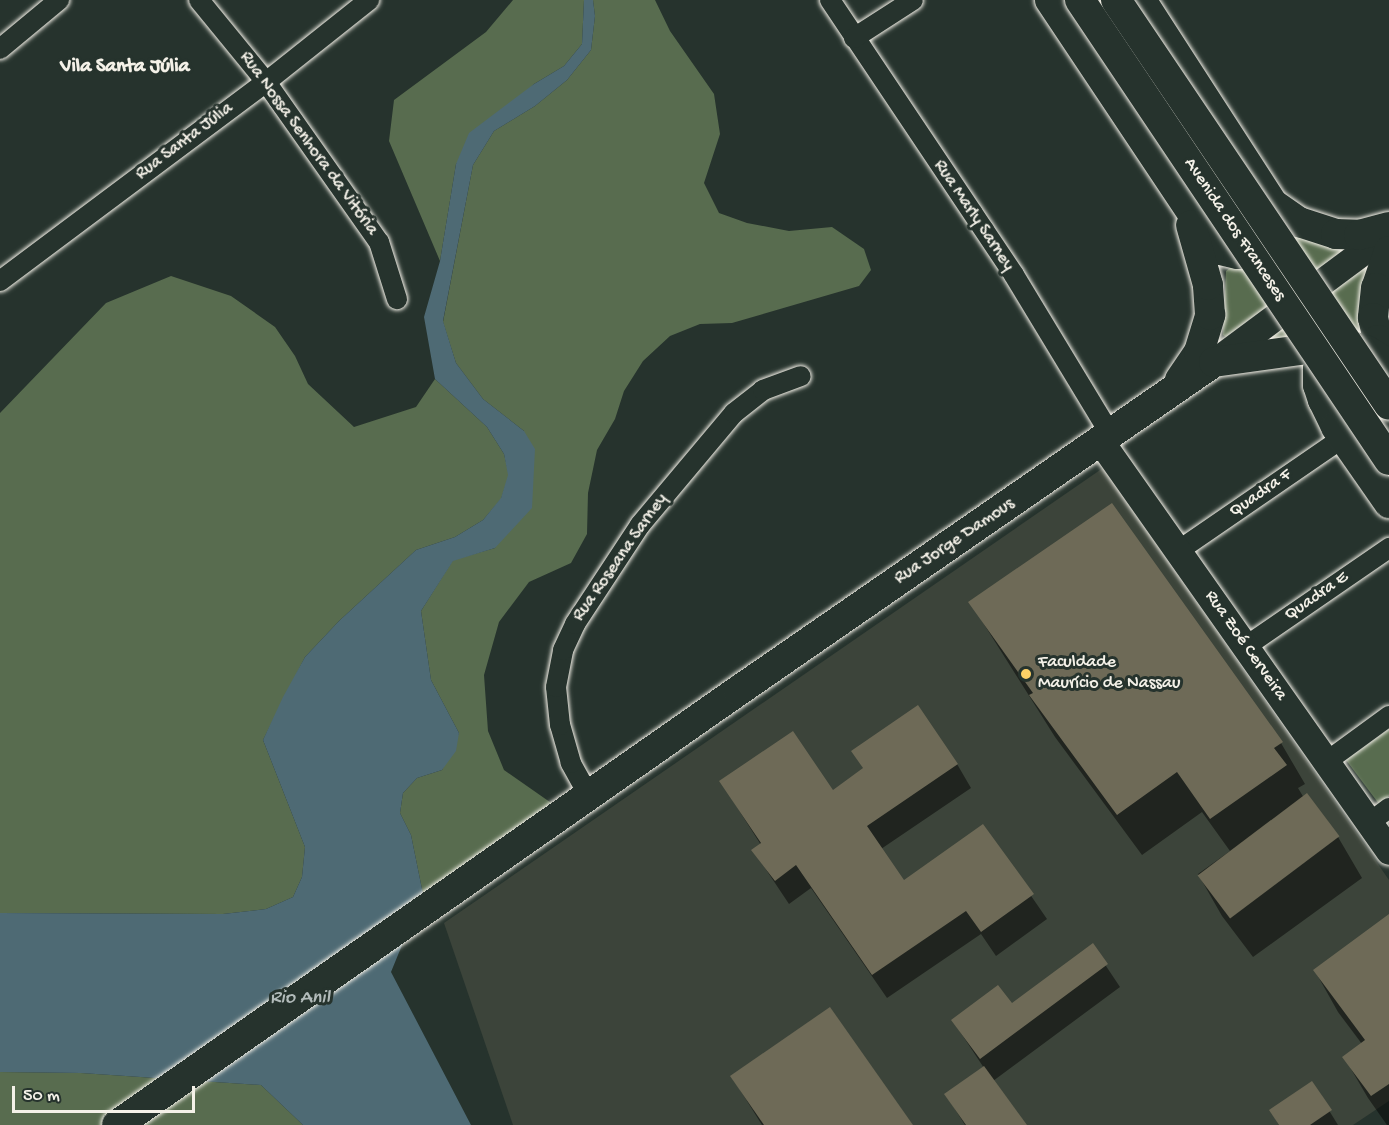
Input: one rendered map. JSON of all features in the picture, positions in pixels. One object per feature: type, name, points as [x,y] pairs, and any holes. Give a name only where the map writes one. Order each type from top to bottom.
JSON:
[{"type":"main road","points":[[1050,0],[1186,208],[1216,247],[1238,254],[1257,248],[1270,233],[1272,209],[1268,198],[1141,0]]},
{"type":"main road","name":"Avenida dos Franceses","points":[[1080,0],[1389,460]]},
{"type":"main road","name":"Avenida dos Franceses","points":[[1116,0],[1389,405]]},
{"type":"main road","points":[[1268,198],[1293,219],[1324,232],[1359,235],[1389,227]]},
{"type":"main road","points":[[1171,393],[1199,352],[1210,315],[1208,285],[1186,208]]},
{"type":"main road","points":[[1389,251],[1376,288],[1373,318],[1378,340],[1389,364]]},
{"type":"main road","points":[[1344,344],[1333,346],[1320,360],[1318,374],[1323,400],[1344,437],[1389,503]]},
{"type":"main road","points":[[1214,362],[1344,344],[1366,350],[1389,364]]},
{"type":"main road","name":"Rua Jorge Damous","points":[[117,1125],[1214,362]]},
{"type":"street","points":[[0,49],[59,0]]},
{"type":"street","name":"Rua Nossa Senhora da Vitória","points":[[199,0],[266,82],[379,242],[397,299]]},
{"type":"street","name":"Rua Santa Júlia","points":[[0,281],[266,82],[369,0]]},
{"type":"street","name":"Rua Marly Sarney","points":[[830,0],[1014,275],[1106,438]]},
{"type":"street","points":[[854,38],[913,0]]},
{"type":"street","name":"Rua Jorge Damous","points":[[1214,362],[1389,232]]},
{"type":"street","name":"Rua Roseana Sarney","points":[[589,796],[570,763],[560,725],[556,687],[563,650],[575,624],[640,525],[734,412],[763,390],[801,376]]},
{"type":"street","name":"Quadra F","points":[[1178,551],[1344,437]]},
{"type":"street","name":"Rua Zoé Cerveira","points":[[1106,438],[1178,551],[1326,762],[1379,815],[1389,851]]},
{"type":"street","name":"Quadra E","points":[[1245,647],[1389,548]]},
{"type":"street","points":[[1326,762],[1389,716]]},
{"type":"shaded area","name":"Faculdade Maurício de Nassau","points":[[1103,468],[1389,880],[1389,1101],[1353,1125],[513,1125],[444,923]]},
{"type":"green space","points":[[513,0],[584,0],[582,44],[564,66],[534,84],[456,164],[440,261],[389,141],[394,100],[486,32]]},
{"type":"green space","points":[[593,0],[655,0],[670,31],[714,94],[720,134],[704,183],[719,213],[747,223],[789,231],[832,227],[864,249],[871,270],[859,286],[732,323],[700,324],[670,336],[643,361],[624,391],[615,419],[597,450],[588,493],[587,534],[571,563],[529,582],[499,622],[484,675],[488,731],[504,770],[557,807],[423,894],[411,835],[400,813],[403,793],[417,778],[442,770],[459,733],[431,680],[421,611],[453,560],[495,548],[524,431],[483,399],[456,363],[443,322],[473,165],[494,131],[535,106],[567,80],[591,50],[595,16]]},
{"type":"green space","points":[[1279,229],[1346,248],[1226,337],[1223,335],[1226,271]]},
{"type":"green space","points":[[1377,249],[1359,315],[1360,332],[1252,351]]},
{"type":"green space","points":[[171,276],[231,296],[275,327],[295,356],[308,384],[354,427],[416,407],[435,379],[487,427],[504,454],[509,475],[501,499],[483,520],[455,537],[416,550],[339,621],[305,657],[263,740],[305,847],[302,877],[293,897],[266,909],[223,914],[0,913],[0,413],[106,303]]},
{"type":"green space","points":[[1389,729],[1389,796],[1379,804],[1346,760]]},
{"type":"green space","points":[[0,1072],[81,1073],[261,1085],[303,1125],[0,1125]]},
{"type":"water","name":"Rio Anil","points":[[584,0],[593,0],[595,16],[591,50],[567,80],[535,106],[494,131],[473,165],[443,321],[456,363],[483,399],[524,431],[535,449],[532,508],[495,548],[453,561],[421,611],[431,680],[459,733],[456,751],[442,770],[417,778],[403,793],[400,813],[411,835],[423,894],[391,972],[471,1125],[303,1125],[261,1085],[81,1073],[0,1072],[0,913],[223,914],[266,909],[293,897],[302,877],[305,847],[263,740],[305,657],[339,621],[416,550],[455,537],[483,520],[501,498],[508,475],[504,454],[487,427],[435,379],[424,317],[440,261],[456,164],[469,133],[534,84],[564,66],[582,44]]},
{"type":"building","points":[[1112,503],[1283,742],[1274,748],[1287,765],[1210,819],[1177,772],[1117,815],[1029,695],[1033,693],[968,602]]},
{"type":"building","points":[[918,705],[958,764],[867,826],[904,880],[983,824],[1034,894],[981,932],[966,911],[872,975],[796,865],[775,881],[751,850],[761,843],[719,781],[793,731],[833,790],[863,768],[851,751]]},
{"type":"building","points":[[1307,793],[1339,836],[1230,919],[1198,875]]},
{"type":"building","points":[[1389,914],[1389,1084],[1371,1096],[1342,1057],[1365,1040],[1313,970]]},
{"type":"building","points":[[1093,943],[1108,964],[980,1059],[951,1020],[998,985],[1012,1003]]},
{"type":"building","points":[[830,1007],[913,1125],[764,1125],[730,1076]]},
{"type":"building","points":[[984,1066],[1027,1125],[966,1125],[944,1094]]},
{"type":"building","points":[[1312,1081],[1332,1110],[1310,1125],[1279,1125],[1269,1110]]},
{"type":"place","name":"Faculdade Maurício de Nassau","points":[[1026,674]]},
{"type":"district","name":"Vila Santa Júlia","points":[[125,67]]}]
